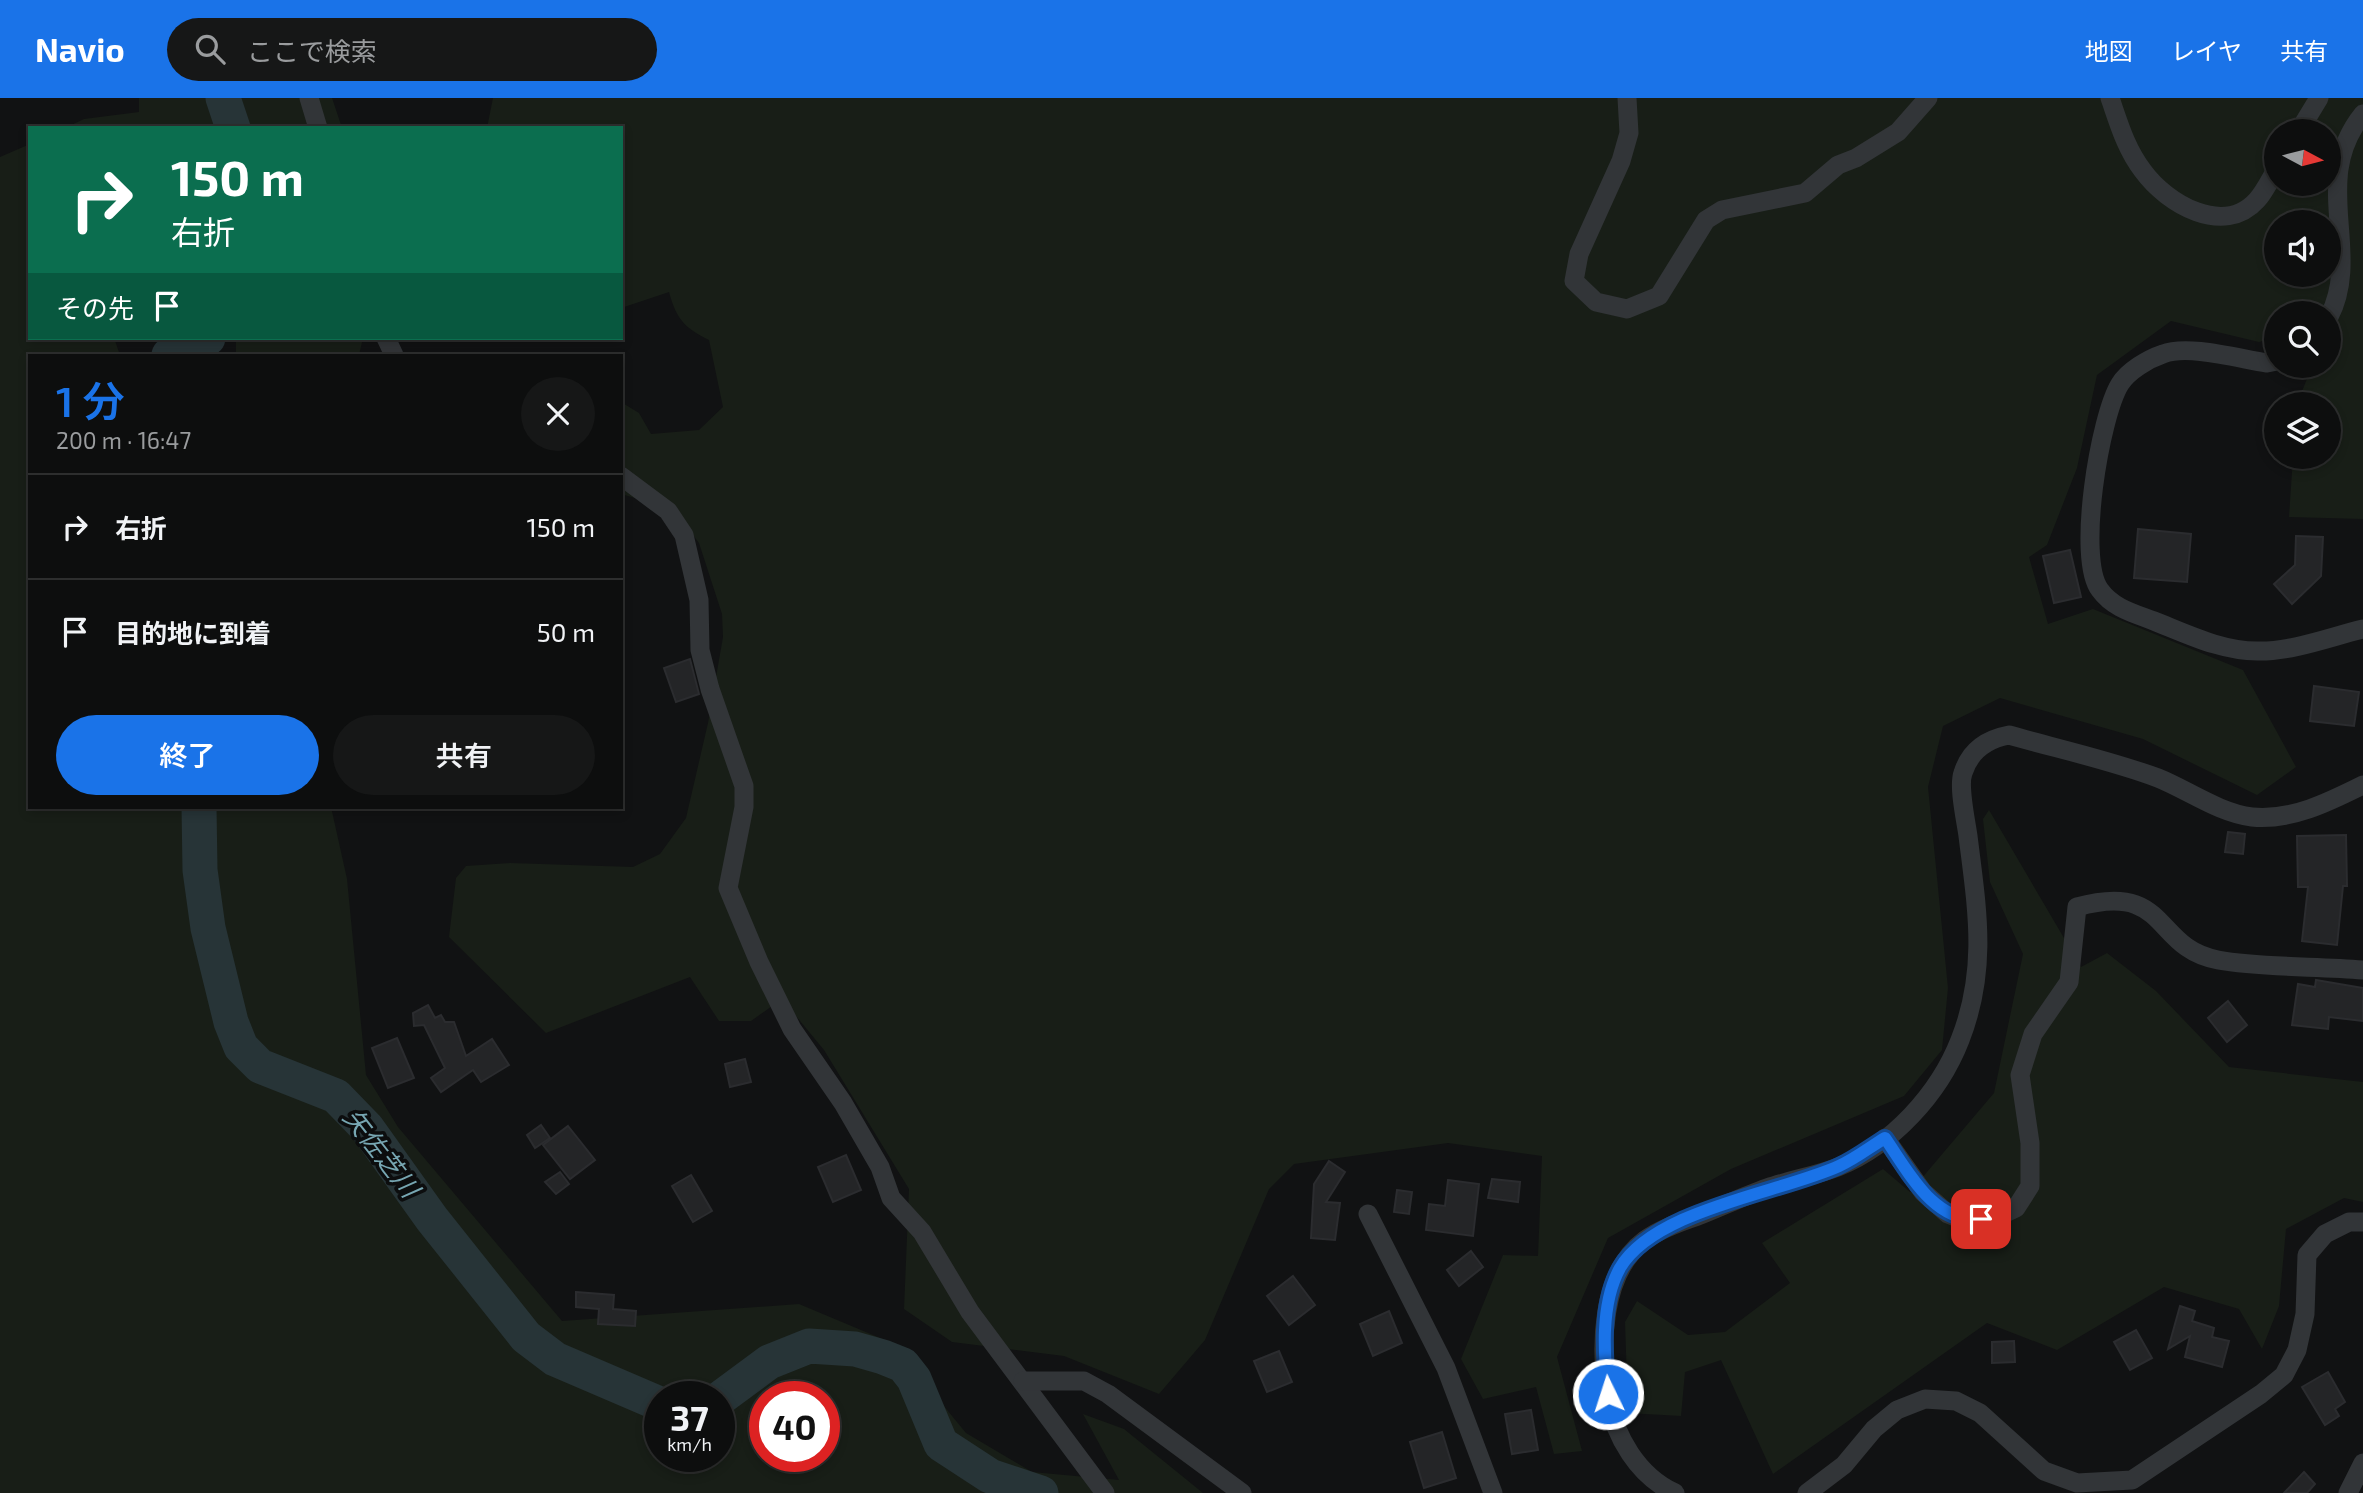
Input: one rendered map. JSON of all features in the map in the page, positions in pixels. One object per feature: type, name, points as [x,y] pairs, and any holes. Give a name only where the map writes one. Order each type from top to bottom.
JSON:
[{"type":"street","points":[[309,98],[317,126]]},
{"type":"street","points":[[1627,98],[1629,133],[1621,161],[1579,254],[1574,281],[1596,302],[1627,309],[1659,296],[1706,220],[1722,210],[1805,192],[1838,165],[1856,158],[1898,132],[1928,98]]},
{"type":"street","points":[[2110,98],[2126,143],[2144,173],[2178,202],[2212,218],[2234,216],[2257,201],[2264,189]]},
{"type":"street","points":[[2306,119],[2319,98]]},
{"type":"street","points":[[2337,301],[2343,276],[2337,184],[2341,150],[2363,114]]},
{"type":"street","points":[[2264,363],[2189,351],[2164,353],[2141,365],[2121,382],[2110,404],[2103,432],[2088,539],[2090,564],[2098,588],[2114,605],[2226,648],[2260,652],[2363,629]]},
{"type":"street","points":[[623,477],[668,511],[684,535],[699,600],[701,650],[710,689],[744,786],[744,807],[728,888],[759,962],[792,1029],[843,1103],[880,1167],[891,1198],[922,1232],[970,1312],[1104,1491]]},
{"type":"street","points":[[1675,1493],[1637,1467],[1613,1421],[1605,1371],[1607,1304],[1620,1268],[1644,1240],[1671,1226],[1766,1189],[1839,1166],[1885,1138],[1913,1113],[1940,1080],[1960,1040],[1972,1001],[1980,940],[1962,774],[1978,747],[1992,738],[2009,736],[2158,778],[2251,817],[2292,814],[2328,803],[2363,785]]},
{"type":"street","points":[[1885,1138],[1923,1192],[1948,1214],[1965,1221],[1997,1217],[2016,1208],[2031,1186],[2029,1143],[2020,1075],[2033,1034],[2069,982],[2077,907],[2103,900],[2127,901],[2149,910],[2190,950],[2217,960],[2363,970]]},
{"type":"street","points":[[1367,1214],[1446,1368],[1493,1493]]},
{"type":"street","points":[[1807,1493],[1844,1465],[1874,1429],[1897,1410],[1925,1399],[1956,1401],[1980,1413],[2044,1471],[2077,1483],[2132,1480],[2261,1394],[2284,1375],[2297,1350],[2305,1314],[2307,1255],[2325,1234],[2349,1222],[2363,1222]]},
{"type":"street","points":[[1023,1381],[1084,1381],[1108,1394],[1242,1493]]},
{"type":"street","points":[[2348,1493],[2363,1463]]},
{"type":"shaded area","points":[[139,98],[332,98],[341,126],[69,126],[84,119],[139,112]]},
{"type":"shaded area","points":[[493,98],[2363,98],[2363,519],[2289,517],[2292,469],[2341,469],[2341,392],[2302,392],[2307,378],[2341,378],[2341,301],[2264,301],[2264,340],[2259,342],[2171,321],[2097,375],[2077,468],[2047,545],[2029,557],[2048,624],[2093,609],[2243,670],[2296,767],[2257,795],[2143,739],[2000,698],[1943,726],[1928,787],[1948,988],[1942,1050],[1904,1096],[1731,1169],[1608,1238],[1557,1357],[1582,1451],[1554,1454],[1536,1387],[1483,1399],[1461,1359],[1503,1255],[1538,1256],[1542,1156],[1448,1143],[1294,1164],[1269,1189],[1205,1340],[1159,1394],[1064,1356],[952,1342],[904,1309],[909,1189],[824,1050],[782,999],[751,1021],[719,1021],[690,977],[546,1033],[449,937],[456,878],[466,866],[510,863],[633,867],[660,854],[686,818],[708,723],[723,637],[722,614],[699,543],[673,509],[623,495],[623,403],[639,413],[651,434],[699,430],[723,407],[709,340],[682,321],[669,292],[623,307],[623,126],[487,126]]},
{"type":"shaded area","points":[[28,145],[28,340],[115,340],[120,354],[28,354],[28,809],[331,809],[347,879],[366,1075],[398,1127],[562,1321],[799,1304],[892,1343],[966,1433],[1032,1472],[1119,1480],[1083,1414],[1124,1429],[1203,1493],[0,1493],[0,157]]},
{"type":"shaded area","points":[[236,340],[363,340],[359,354],[236,354]]},
{"type":"shaded area","points":[[1989,810],[2081,967],[2107,953],[2156,991],[2229,1067],[2363,1082],[2363,1202],[2344,1198],[2286,1229],[2279,1306],[2262,1349],[2239,1309],[2164,1287],[2057,1350],[1987,1323],[1773,1474],[1721,1360],[1685,1372],[1681,1416],[1628,1413],[1625,1322],[1637,1301],[1688,1335],[1725,1332],[1790,1283],[1762,1243],[1883,1169],[1910,1192],[1994,1093],[2023,954],[1990,882],[1983,819]]},
{"type":"building","points":[[2138,529],[2191,534],[2187,582],[2134,578]]},
{"type":"building","points":[[2296,536],[2323,537],[2321,576],[2292,604],[2274,584],[2295,565]]},
{"type":"building","points":[[2070,550],[2081,597],[2054,603],[2043,556]]},
{"type":"building","points":[[690,659],[699,694],[676,702],[664,668]]},
{"type":"building","points":[[2314,686],[2359,692],[2354,726],[2310,721]]},
{"type":"building","points":[[2228,832],[2245,834],[2243,854],[2225,852]]},
{"type":"building","points":[[2346,835],[2347,886],[2343,886],[2337,945],[2302,941],[2308,887],[2298,887],[2297,836]]},
{"type":"building","points":[[2316,980],[2363,988],[2363,1021],[2329,1017],[2328,1029],[2292,1025],[2298,984],[2315,987]]},
{"type":"building","points":[[2228,1001],[2247,1025],[2227,1042],[2208,1018]]},
{"type":"building","points":[[428,1005],[435,1018],[441,1015],[445,1022],[454,1022],[466,1056],[492,1039],[509,1065],[481,1082],[473,1070],[441,1092],[431,1078],[445,1068],[424,1025],[414,1026],[413,1013]]},
{"type":"building","points":[[397,1038],[414,1078],[388,1088],[372,1048]]},
{"type":"building","points":[[745,1059],[751,1082],[730,1087],[725,1064]]},
{"type":"building","points":[[541,1125],[550,1138],[535,1148],[527,1135]]},
{"type":"building","points":[[568,1126],[595,1160],[570,1179],[543,1145]]},
{"type":"building","points":[[846,1155],[861,1190],[833,1202],[818,1167]]},
{"type":"building","points":[[1329,1161],[1345,1172],[1326,1202],[1340,1203],[1335,1240],[1311,1238],[1314,1184]]},
{"type":"building","points":[[560,1172],[569,1184],[556,1194],[545,1182]]},
{"type":"building","points":[[691,1175],[712,1211],[693,1222],[672,1186]]},
{"type":"building","points":[[1492,1179],[1520,1182],[1518,1202],[1488,1198]]},
{"type":"building","points":[[1448,1180],[1479,1184],[1473,1236],[1426,1230],[1429,1204],[1445,1206]]},
{"type":"building","points":[[1397,1190],[1412,1192],[1409,1214],[1394,1212]]},
{"type":"building","points":[[1471,1251],[1483,1267],[1459,1286],[1447,1270]]},
{"type":"building","points":[[1293,1276],[1315,1305],[1289,1325],[1267,1296]]},
{"type":"building","points":[[576,1292],[614,1295],[613,1309],[636,1311],[635,1326],[598,1324],[599,1309],[576,1307]]},
{"type":"building","points":[[2180,1306],[2195,1311],[2192,1321],[2214,1328],[2212,1337],[2229,1341],[2222,1367],[2185,1357],[2190,1336],[2168,1349]]},
{"type":"building","points":[[1389,1311],[1402,1343],[1373,1356],[1360,1324]]},
{"type":"building","points":[[2136,1330],[2152,1358],[2130,1370],[2114,1342]]},
{"type":"building","points":[[2014,1341],[2015,1362],[1992,1363],[1992,1342]]},
{"type":"building","points":[[1279,1351],[1292,1382],[1267,1392],[1254,1361]]},
{"type":"building","points":[[2328,1372],[2345,1402],[2335,1409],[2339,1416],[2325,1425],[2302,1387]]},
{"type":"building","points":[[1531,1410],[1538,1450],[1512,1454],[1505,1414]]},
{"type":"building","points":[[1442,1432],[1456,1478],[1424,1488],[1410,1442]]},
{"type":"building","points":[[2304,1472],[2315,1484],[2307,1493],[2284,1493]]},
{"type":"waterway","name":"矢佐芝川","points":[[223,98],[232,126]]},
{"type":"waterway","name":"矢佐芝川","points":[[171,354],[203,340]]},
{"type":"waterway","name":"矢佐芝川","points":[[199,809],[200,870],[208,928],[231,1022],[241,1047],[260,1066],[336,1096],[367,1128],[432,1219],[526,1337],[555,1359],[644,1397]]},
{"type":"waterway","name":"矢佐芝川","points":[[735,1387],[769,1362],[809,1346],[855,1349],[883,1357],[903,1365],[914,1379],[941,1444],[990,1476],[1041,1493]]},
{"type":"route","points":[[1608,1394],[1605,1371],[1607,1304],[1620,1268],[1644,1240],[1671,1226],[1766,1189],[1839,1166],[1885,1138],[1923,1192],[1948,1214],[1965,1221],[1981,1219]]}]
